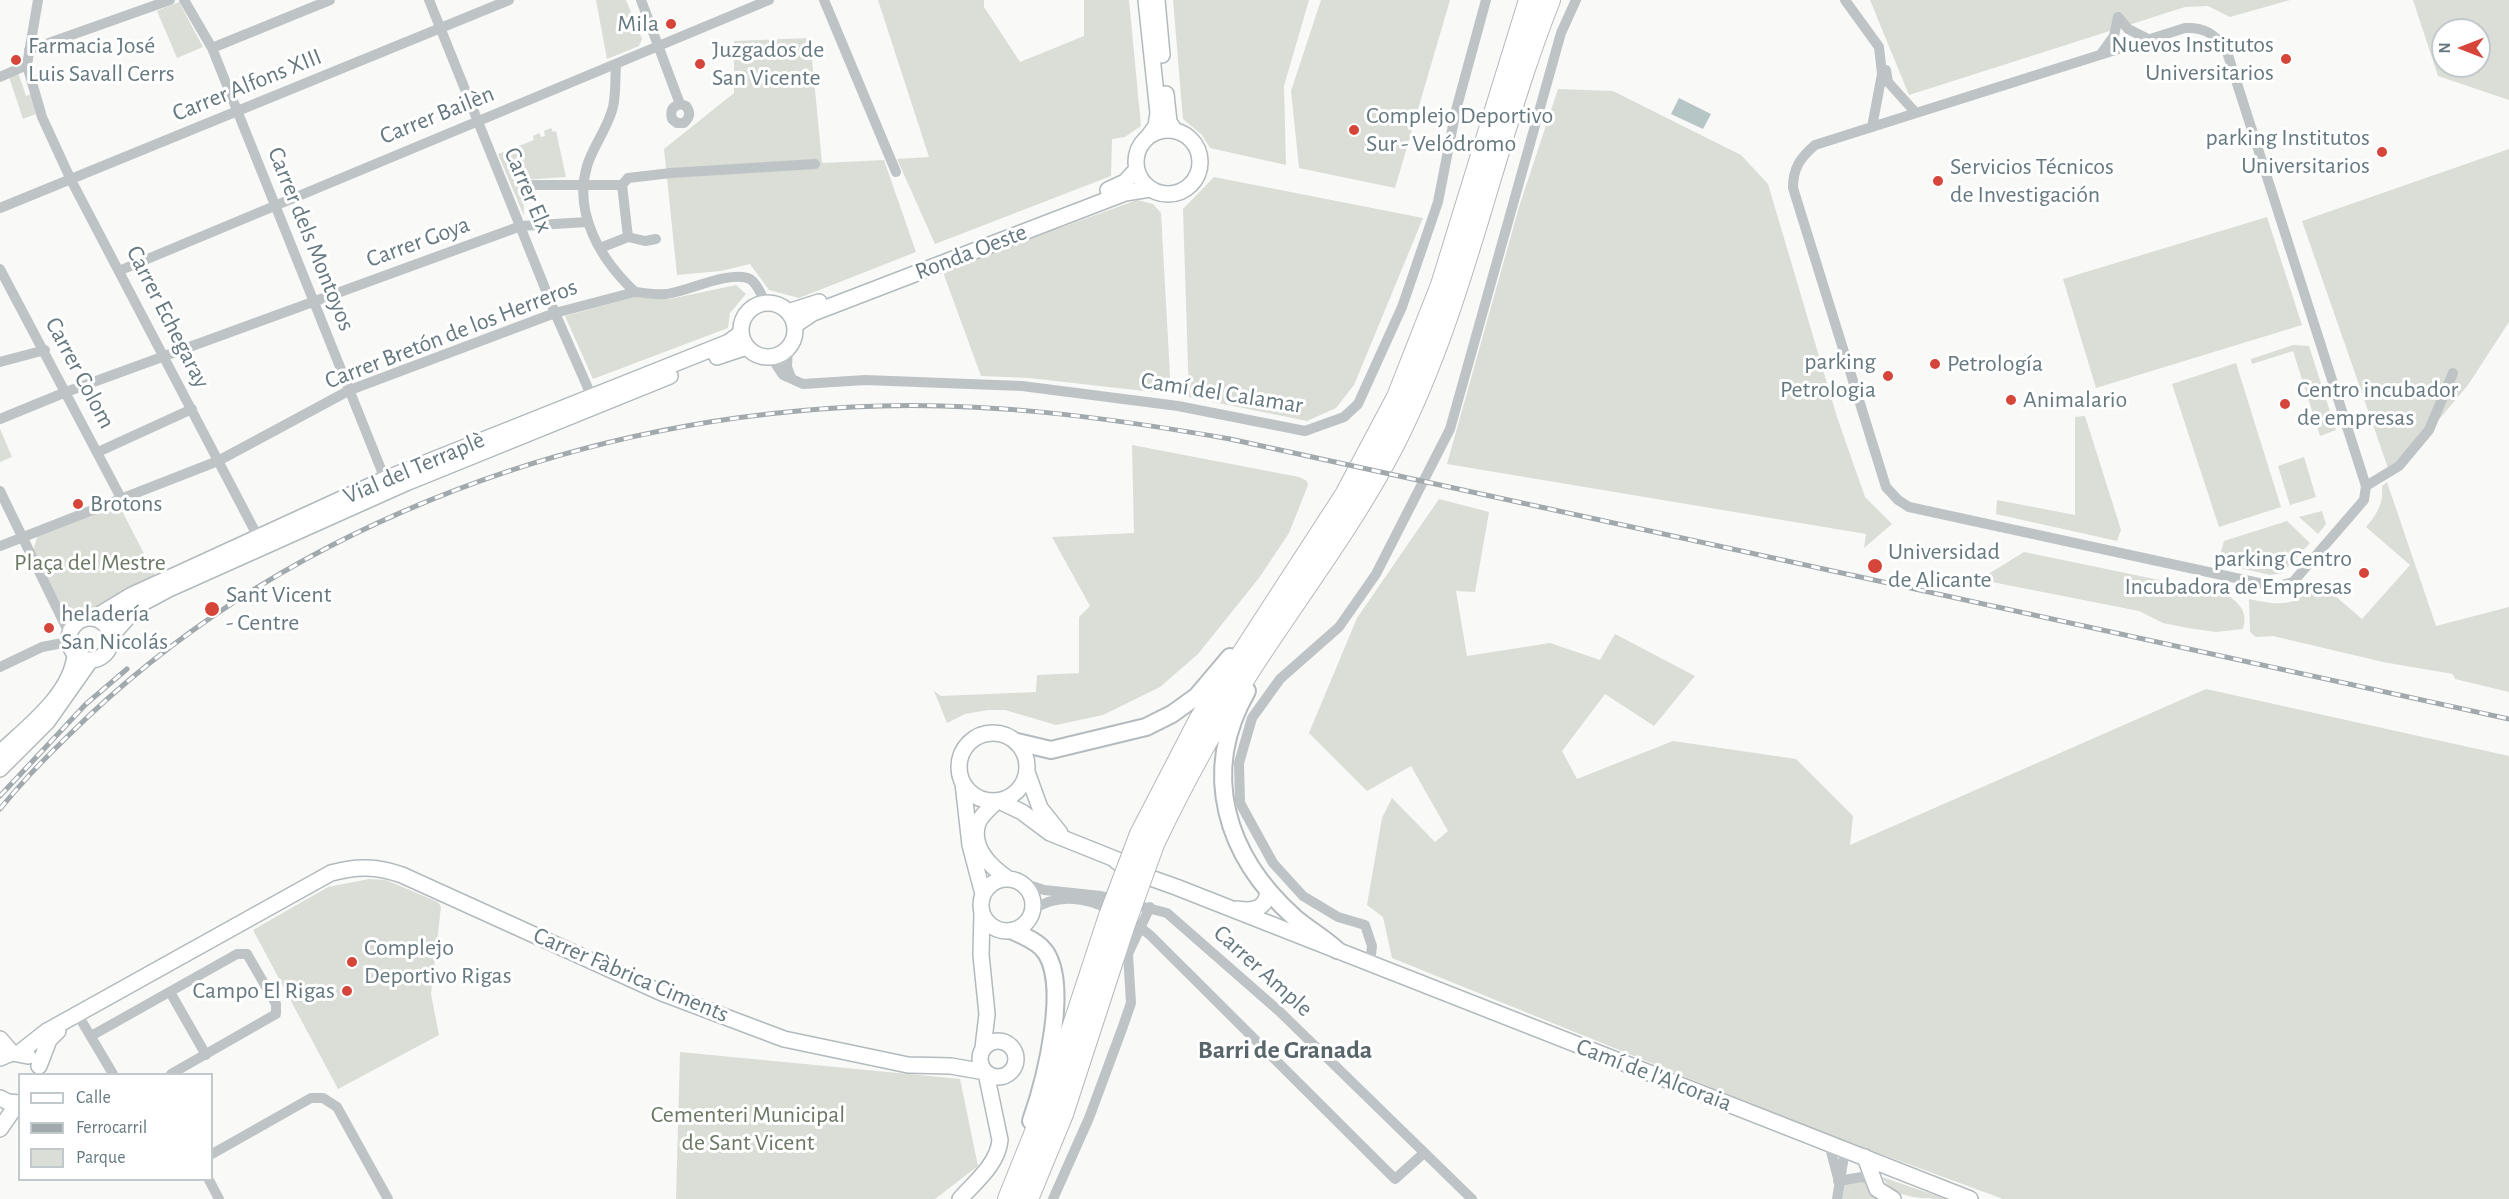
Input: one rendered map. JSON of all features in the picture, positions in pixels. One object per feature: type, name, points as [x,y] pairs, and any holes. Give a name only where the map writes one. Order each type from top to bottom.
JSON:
[{"type":"highway","points":[[1028,1199],[1063,1114],[1124,923],[1147,839],[1199,720],[1351,485],[1397,397],[1427,323],[1529,0]]},
{"type":"highway","points":[[1147,839],[1238,690],[1366,496],[1416,396],[1440,340],[1467,263],[1526,68],[1550,0]]},
{"type":"highway","points":[[1008,1199],[1051,1092],[1124,923]]},
{"type":"main road","points":[[1337,950],[1295,917],[1268,890],[1235,837],[1227,813],[1222,770],[1230,726],[1258,671],[1377,490],[1412,423],[1416,396]]},
{"type":"main road","points":[[1017,742],[1051,750],[1088,743],[1146,727],[1187,704],[1208,686],[1222,668],[1341,494],[1351,485]]},
{"type":"main road","points":[[1000,1199],[1033,1116],[1050,1048],[1055,979],[1048,956],[1041,947],[1011,931]]},
{"type":"street","points":[[0,77],[27,65],[38,0]]},
{"type":"street","points":[[29,50],[147,4],[170,0]]},
{"type":"street","name":"Carrer dels Montoyos","points":[[184,0],[212,48],[385,479]]},
{"type":"street","points":[[212,48],[330,0]]},
{"type":"street","name":"Carrer Elx","points":[[429,0],[555,313],[591,395]]},
{"type":"street","name":"Carrer Alfons XIII","points":[[0,208],[509,0]]},
{"type":"street","points":[[641,0],[660,45],[680,104]]},
{"type":"street","name":"Carrer Bailèn","points":[[121,270],[476,120],[616,66],[660,45],[769,0]]},
{"type":"street","points":[[824,0],[896,172]]},
{"type":"street","points":[[1146,0],[1158,113],[1156,126],[1141,143],[1137,152],[1136,170],[1150,189]]},
{"type":"street","points":[[1157,0],[1169,122],[1175,131]]},
{"type":"street","name":"Camí del Calamar","points":[[793,380],[803,384],[865,380],[1022,386],[1178,406],[1305,431],[1344,417],[1358,404],[1402,307],[1438,202],[1456,110],[1486,0]]},
{"type":"street","points":[[1370,963],[1372,946],[1365,925],[1338,917],[1303,896],[1273,863],[1240,803],[1239,763],[1252,718],[1269,694],[1280,679],[1339,627],[1376,574],[1450,429],[1561,33],[1576,0]]},
{"type":"street","points":[[1845,0],[1884,54],[1888,82],[1916,113]]},
{"type":"street","points":[[2101,54],[2109,47],[2118,17],[2128,29],[2148,39]]},
{"type":"street","points":[[2193,28],[2215,35],[2226,49],[2366,486],[2364,500],[2312,562],[2293,582],[2278,586],[1909,507],[1898,500],[1887,487],[1792,188],[1793,174],[1800,157],[1815,145],[2148,39],[2193,28]]},
{"type":"street","points":[[1872,126],[1882,74],[1879,47]]},
{"type":"street","name":"Carrer Echegaray","points":[[27,65],[42,117],[71,180],[121,270],[258,537]]},
{"type":"street","points":[[616,66],[613,107],[587,165],[584,183],[587,222],[618,276],[635,292]]},
{"type":"street","points":[[1148,137],[1160,131],[1175,131]]},
{"type":"street","name":"Ronda Oeste","points":[[792,318],[813,313],[1125,193],[1150,189],[1169,194],[1179,192],[1192,183],[1200,164],[1197,149],[1188,138],[1175,131]]},
{"type":"street","points":[[628,237],[622,185],[628,178],[815,164]]},
{"type":"street","name":"Ronda Oeste","points":[[792,318],[1122,184],[1136,170]]},
{"type":"street","points":[[525,185],[584,183],[622,185]]},
{"type":"street","name":"Carrer Goya","points":[[0,419],[66,392],[166,358],[521,226],[587,222]]},
{"type":"street","points":[[600,248],[628,237],[645,242],[656,239]]},
{"type":"street","name":"Carrer Colom","points":[[0,268],[121,498]]},
{"type":"street","name":"Carrer Bretón de los Herreros","points":[[0,546],[218,461],[350,390],[555,313],[635,292],[671,294],[718,280],[743,278],[750,279],[759,289],[765,303]]},
{"type":"street","points":[[765,303],[778,304],[792,318],[795,335],[788,346],[771,357],[761,356],[744,340],[742,322],[755,306],[765,303]]},
{"type":"street","name":"Vial del Terraplè","points":[[744,340],[732,351],[406,483],[179,585],[139,605],[111,636],[106,653],[76,648],[79,621],[94,618],[132,595],[385,479],[591,395],[729,342],[744,340]]},
{"type":"street","points":[[788,346],[787,367],[793,380]]},
{"type":"street","points":[[0,362],[45,350]]},
{"type":"street","points":[[771,357],[783,375],[793,380]]},
{"type":"street","points":[[2366,486],[2399,466],[2429,430],[2452,373]]},
{"type":"street","points":[[98,452],[192,409]]},
{"type":"street","points":[[0,490],[76,648],[71,674],[57,694],[0,753]]},
{"type":"street","points":[[94,618],[107,627],[111,636]]},
{"type":"street","points":[[0,667],[42,647],[76,648]]},
{"type":"street","points":[[0,769],[52,716],[76,648]]},
{"type":"street","points":[[960,1199],[993,1162],[1000,1140],[985,1073],[980,1061],[987,1014],[981,956],[983,894],[970,845],[963,783],[959,768],[962,755],[975,738],[992,733],[1010,737],[1017,742],[1026,756],[1027,772],[1043,814],[1068,841]]},
{"type":"street","points":[[1027,772],[1022,785],[1012,795],[998,801],[978,822],[977,835],[984,857],[1007,878],[1023,883],[1032,895],[1034,910]]},
{"type":"street","points":[[963,783],[975,795],[998,801],[1022,812],[1050,833],[1116,861]]},
{"type":"street","name":"Camí de l'Alcoraia","points":[[1116,861],[1135,865],[1253,910],[1337,950]]},
{"type":"street","name":"Camí de l'Alcoraia","points":[[1116,861],[1131,871],[1176,886],[1970,1199]]},
{"type":"street","name":"Carrer Fàbrica Ciments","points":[[10,1055],[47,1031],[331,873],[355,867],[379,867],[402,874],[662,993],[784,1039],[908,1065],[951,1066],[985,1073]]},
{"type":"street","points":[[983,894],[989,886],[1007,878]]},
{"type":"street","name":"Carrer Ample","points":[[1023,883],[1044,890],[1081,892],[1167,913],[1280,1011],[1472,1199]]},
{"type":"street","name":"Camí de l'Alcoraia","points":[[1176,886],[1195,891],[1237,909],[1253,910]]},
{"type":"street","points":[[1253,910],[1264,903],[1268,890]]},
{"type":"street","points":[[981,956],[991,944],[1026,924],[1034,910],[1047,900],[1058,897],[1118,910],[1124,923],[1131,1003],[1089,1118],[1053,1199]]},
{"type":"street","points":[[1124,923],[1150,907]]},
{"type":"street","points":[[981,912],[992,927],[1011,931]]},
{"type":"street","points":[[1124,923],[1395,1179],[1424,1153]]},
{"type":"street","points":[[91,1036],[240,953],[249,956],[276,1004],[276,1014],[173,1073]]},
{"type":"street","points":[[170,992],[206,1055]]},
{"type":"street","points":[[985,1073],[997,1078],[1005,1076],[1014,1069],[1016,1057],[1012,1047],[1005,1042],[987,1014]]},
{"type":"street","points":[[73,1018],[91,1036],[112,1073]]},
{"type":"street","name":"Carrer Fàbrica Ciments","points":[[39,1070],[49,1040],[73,1018]]},
{"type":"street","points":[[0,1039],[10,1055],[32,1058],[39,1070]]},
{"type":"street","points":[[982,1049],[993,1041],[1005,1042]]},
{"type":"street","name":"Carrer Fàbrica Ciments","points":[[951,1066],[982,1049]]},
{"type":"street","points":[[993,1108],[1005,1076]]},
{"type":"street","points":[[0,1098],[18,1103]]},
{"type":"street","points":[[213,1153],[311,1098],[323,1098],[338,1107],[388,1199]]},
{"type":"street","points":[[0,1129],[18,1104]]},
{"type":"street","points":[[1829,1144],[1838,1181]]},
{"type":"street","points":[[1837,1199],[1838,1181],[1845,1150]]},
{"type":"street","points":[[1865,1157],[1877,1189],[1893,1199]]},
{"type":"street","points":[[1838,1181],[1872,1179]]},
{"type":"street","points":[[209,1181],[219,1199]]},
{"type":"green space","points":[[596,0],[626,0],[642,39],[639,46],[607,59]]},
{"type":"green space","points":[[878,0],[984,0],[984,7],[1020,62],[1084,36],[1084,0],[1129,0],[1141,126],[1125,137],[1112,139],[1111,176],[935,244],[897,159],[929,157]]},
{"type":"green space","points":[[1173,0],[1309,0],[1284,86],[1286,165],[1210,148],[1201,134],[1183,119]]},
{"type":"green space","name":"Complejo Deportivo Sur - Velódromo","points":[[1321,0],[1450,0],[1395,188],[1299,168],[1291,91]]},
{"type":"green space","points":[[1870,0],[2290,0],[2230,17],[2208,6],[2185,7],[1909,95]]},
{"type":"green space","points":[[2413,0],[2509,0],[2509,100],[2444,78],[2491,78],[2491,18],[2431,18],[2431,55]]},
{"type":"green space","points":[[179,2],[203,47],[177,58],[157,11]]},
{"type":"green space","points":[[810,38],[822,163],[884,160],[916,252],[799,298],[769,290],[750,264],[721,271],[677,275],[664,149],[734,93],[734,41]]},
{"type":"green space","points":[[18,72],[26,96],[31,94],[36,114],[23,119],[9,77]]},
{"type":"green space","points":[[1558,89],[1613,91],[1741,155],[1768,184],[1837,417],[1865,497],[1892,524],[1864,548],[1866,534],[1447,464],[1519,207]]},
{"type":"green space","points":[[551,128],[553,132],[556,131],[566,177],[523,180],[524,216],[498,154],[534,140],[533,136],[539,133],[541,137],[545,136],[544,131]]},
{"type":"green space","points":[[2509,149],[2509,322],[2468,385],[2404,461],[2388,468],[2302,221]]},
{"type":"green space","points":[[1214,177],[1423,218],[1354,385],[1336,408],[1307,421],[1189,397],[1183,209]]},
{"type":"green space","points":[[1137,200],[1153,204],[1161,213],[1171,394],[1029,378],[981,376],[944,275],[946,269]]},
{"type":"green space","points":[[2267,217],[2302,325],[2096,388],[2063,279]]},
{"type":"green space","points":[[736,285],[746,294],[730,313],[728,328],[593,379],[565,316],[635,297],[670,299]]},
{"type":"green space","points":[[2293,345],[2309,346],[2336,430],[2320,436],[2293,351],[2252,364],[2251,359]]},
{"type":"green space","points":[[2236,363],[2281,507],[2219,527],[2172,384]]},
{"type":"green space","points":[[2085,416],[2121,530],[2117,541],[1996,514],[1997,500],[2075,515],[2075,417]]},
{"type":"green space","points":[[0,429],[12,457],[0,462]]},
{"type":"green space","points":[[1132,445],[1299,477],[1307,481],[1308,485],[1289,533],[1259,578],[1198,654],[1160,687],[1103,715],[1056,725],[1005,710],[965,714],[947,723],[934,691],[941,696],[1036,692],[1037,675],[1079,673],[1079,617],[1090,606],[1052,537],[1134,533]]},
{"type":"green space","points":[[2304,457],[2316,497],[2290,505],[2278,466]]},
{"type":"green space","points":[[2387,482],[2436,626],[2509,607],[2509,692],[2455,679],[2453,674],[2383,662],[2273,636],[2256,637],[2250,632],[2249,599],[2270,603],[2287,602],[2303,596],[2319,582],[2362,619],[2410,565],[2366,527],[2379,508],[2382,486]]},
{"type":"green space","points":[[1439,499],[1489,512],[1475,592],[1456,591],[1467,656],[1550,643],[1600,660],[1615,634],[1695,676],[1654,726],[1605,694],[1562,751],[1577,779],[1673,741],[1796,759],[1853,816],[1850,845],[2206,689],[2509,756],[2509,1199],[2003,1199],[1824,1133],[1392,958],[1383,917],[1367,905],[1382,818],[1392,798],[1435,842],[1448,831],[1411,766],[1367,791],[1309,733],[1357,618]]},
{"type":"green space","name":"Plaça del Mestre","points":[[118,503],[156,577],[106,605],[79,613],[69,621],[33,550],[38,535]]},
{"type":"green space","points":[[2322,511],[2326,524],[2318,534],[2299,517]]},
{"type":"green space","points":[[2287,521],[2310,543],[2282,573],[2270,575],[2218,563],[2224,541]]},
{"type":"green space","points":[[2024,552],[2227,594],[2244,613],[2243,629],[2216,632],[2163,623],[2139,611],[1992,582],[1985,576]]},
{"type":"green space","name":"Complejo Deportivo Rigas","points":[[369,879],[386,880],[438,902],[441,907],[431,994],[439,1035],[338,1089],[253,930],[328,887]]},
{"type":"green space","name":"Cementeri Municipal de Sant Vicent","points":[[680,1052],[960,1079],[978,1166],[935,1199],[676,1199]]},
{"type":"green space","points":[[1862,1177],[1893,1199],[1837,1199],[1838,1181]]},
{"type":"green space","points":[[1882,1177],[1946,1199],[1919,1198],[1901,1194],[1887,1184]]},
{"type":"shaded area","points":[[1679,98],[1711,114],[1703,129],[1671,114]]},
{"type":"railway","points":[[0,809],[69,735],[150,663],[238,600],[332,546],[430,500],[532,464],[638,436],[744,417],[900,405],[1042,412],[1230,439],[2509,719]]},
{"type":"railway","points":[[0,796],[86,704],[127,669]]},
{"type":"place","name":"Mila","points":[[671,24]]},
{"type":"place","name":"Nuevos Institutos Universitarios","points":[[2286,59]]},
{"type":"place","name":"Farmacia José Luis Savall Cerrs","points":[[16,60]]},
{"type":"place","name":"Juzgados de San Vicente","points":[[700,64]]},
{"type":"place","name":"Complejo Deportivo Sur - Velódromo","points":[[1354,130]]},
{"type":"place","name":"parking Institutos Universitarios","points":[[2382,152]]},
{"type":"place","name":"Servicios Técnicos de Investigación","points":[[1938,181]]},
{"type":"place","name":"Petrología","points":[[1935,364]]},
{"type":"place","name":"parking Petrologia","points":[[1888,376]]},
{"type":"place","name":"Animalario","points":[[2011,400]]},
{"type":"place","name":"Centro incubador de empresas","points":[[2285,404]]},
{"type":"place","name":"Brotons","points":[[78,504]]},
{"type":"place","name":"Universidad de Alicante","points":[[1875,566]]},
{"type":"place","name":"parking Centro Incubadora de Empresas","points":[[2364,573]]},
{"type":"place","name":"Sant Vicent - Centre","points":[[212,609]]},
{"type":"place","name":"heladería San Nicolás","points":[[49,628]]},
{"type":"place","name":"Complejo Deportivo Rigas","points":[[352,962]]},
{"type":"place","name":"Campo El Rigas","points":[[347,991]]},
{"type":"district","name":"Barri de Granada","points":[[1285,1050]]}]
